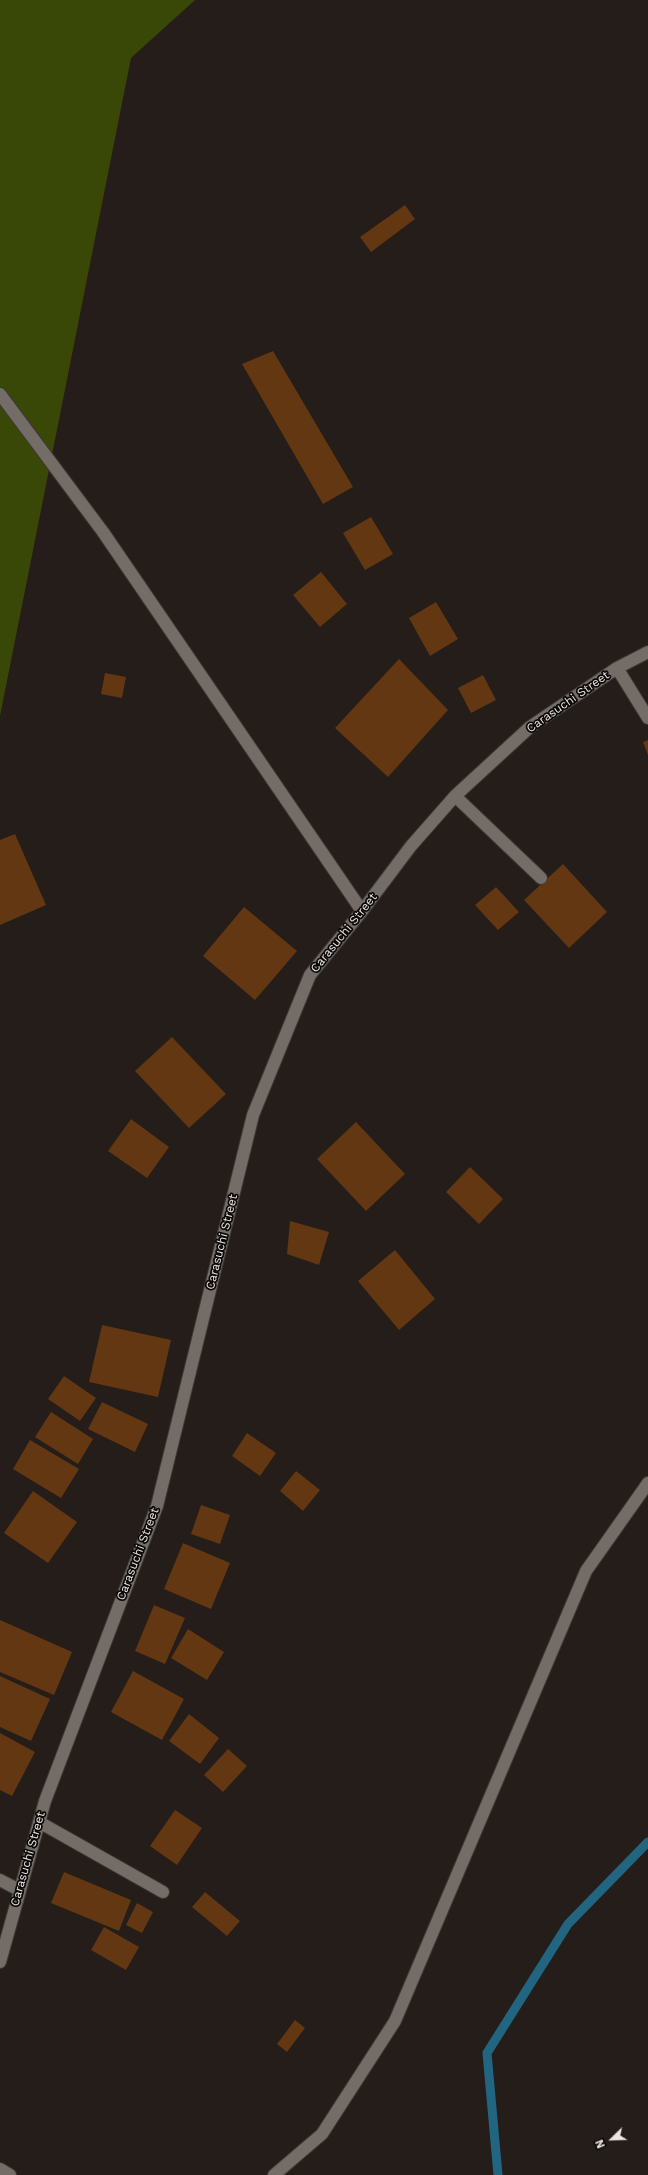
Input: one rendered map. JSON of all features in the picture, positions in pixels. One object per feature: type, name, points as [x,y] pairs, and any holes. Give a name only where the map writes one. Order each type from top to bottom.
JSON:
[{"type":"street","points":[[0,394],[103,532],[362,911]]},
{"type":"street","name":"Carasuchi Street","points":[[0,1962],[39,1822],[157,1506],[253,1115],[310,975],[362,911],[411,846],[455,796],[530,727],[617,668],[648,652]]},
{"type":"street","points":[[617,668],[648,718]]},
{"type":"street","points":[[455,796],[541,878]]},
{"type":"street","points":[[274,2175],[322,2134],[395,2021],[586,1571],[648,1484]]},
{"type":"street","points":[[39,1822],[163,1892]]},
{"type":"street","points":[[0,1880],[19,1890]]},
{"type":"street","points":[[0,2170],[10,2175]]},
{"type":"green space","points":[[0,0],[195,0],[131,58],[0,716]]},
{"type":"building","points":[[405,205],[415,219],[371,252],[360,237]]},
{"type":"building","points":[[273,351],[353,487],[323,504],[242,364]]},
{"type":"building","points":[[371,517],[393,554],[365,570],[343,533]]},
{"type":"building","points":[[321,572],[347,604],[320,627],[293,595]]},
{"type":"building","points":[[436,602],[458,639],[430,656],[409,618]]},
{"type":"building","points":[[399,659],[448,710],[388,777],[335,728]]},
{"type":"building","points":[[105,673],[126,677],[122,698],[101,694]]},
{"type":"building","points":[[483,675],[496,700],[471,713],[458,688]]},
{"type":"building","points":[[648,740],[648,755],[643,742]]},
{"type":"building","points":[[15,834],[46,905],[0,925],[0,840]]},
{"type":"building","points":[[563,864],[607,912],[569,948],[524,900]]},
{"type":"building","points":[[496,887],[519,912],[498,930],[475,905]]},
{"type":"building","points":[[244,907],[297,951],[255,1000],[203,956]]},
{"type":"building","points":[[172,1037],[226,1094],[189,1128],[135,1071]]},
{"type":"building","points":[[131,1119],[169,1147],[147,1178],[108,1151]]},
{"type":"building","points":[[356,1122],[405,1174],[366,1211],[317,1159]]},
{"type":"building","points":[[470,1167],[503,1199],[479,1224],[446,1192]]},
{"type":"building","points":[[290,1221],[329,1232],[319,1265],[287,1254]]},
{"type":"building","points":[[395,1250],[435,1299],[399,1330],[358,1281]]},
{"type":"building","points":[[102,1325],[171,1340],[158,1397],[89,1382]]},
{"type":"building","points":[[64,1376],[96,1398],[80,1421],[48,1399]]},
{"type":"building","points":[[102,1402],[148,1424],[135,1452],[88,1429]]},
{"type":"building","points":[[51,1412],[93,1439],[78,1464],[35,1437]]},
{"type":"building","points":[[247,1433],[276,1453],[260,1476],[232,1456]]},
{"type":"building","points":[[30,1440],[79,1469],[61,1498],[13,1469]]},
{"type":"building","points":[[296,1471],[320,1490],[303,1511],[280,1491]]},
{"type":"building","points":[[33,1491],[77,1522],[48,1563],[4,1533]]},
{"type":"building","points":[[201,1505],[230,1515],[220,1544],[191,1534]]},
{"type":"building","points":[[183,1543],[230,1563],[211,1609],[164,1589]]},
{"type":"building","points":[[154,1605],[185,1618],[165,1664],[135,1651]]},
{"type":"building","points":[[0,1620],[72,1652],[54,1695],[0,1672]]},
{"type":"building","points":[[188,1629],[224,1652],[207,1680],[171,1658]]},
{"type":"building","points":[[133,1671],[184,1699],[162,1740],[111,1712]]},
{"type":"building","points":[[0,1676],[50,1699],[31,1741],[0,1727]]},
{"type":"building","points":[[189,1714],[219,1738],[200,1764],[169,1741]]},
{"type":"building","points":[[0,1733],[35,1752],[12,1796],[0,1790]]},
{"type":"building","points":[[228,1749],[247,1766],[223,1792],[204,1775]]},
{"type":"building","points":[[175,1810],[202,1828],[177,1865],[150,1846]]},
{"type":"building","points":[[64,1872],[131,1900],[119,1931],[51,1903]]},
{"type":"building","points":[[205,1892],[240,1921],[227,1936],[192,1907]]},
{"type":"building","points":[[137,1903],[153,1912],[142,1933],[126,1925]]},
{"type":"building","points":[[104,1927],[139,1947],[126,1970],[91,1950]]},
{"type":"building","points":[[295,2020],[305,2028],[287,2052],[277,2044]]},
{"type":"waterway","points":[[498,2175],[487,2053],[568,1924],[648,1842]]}]
